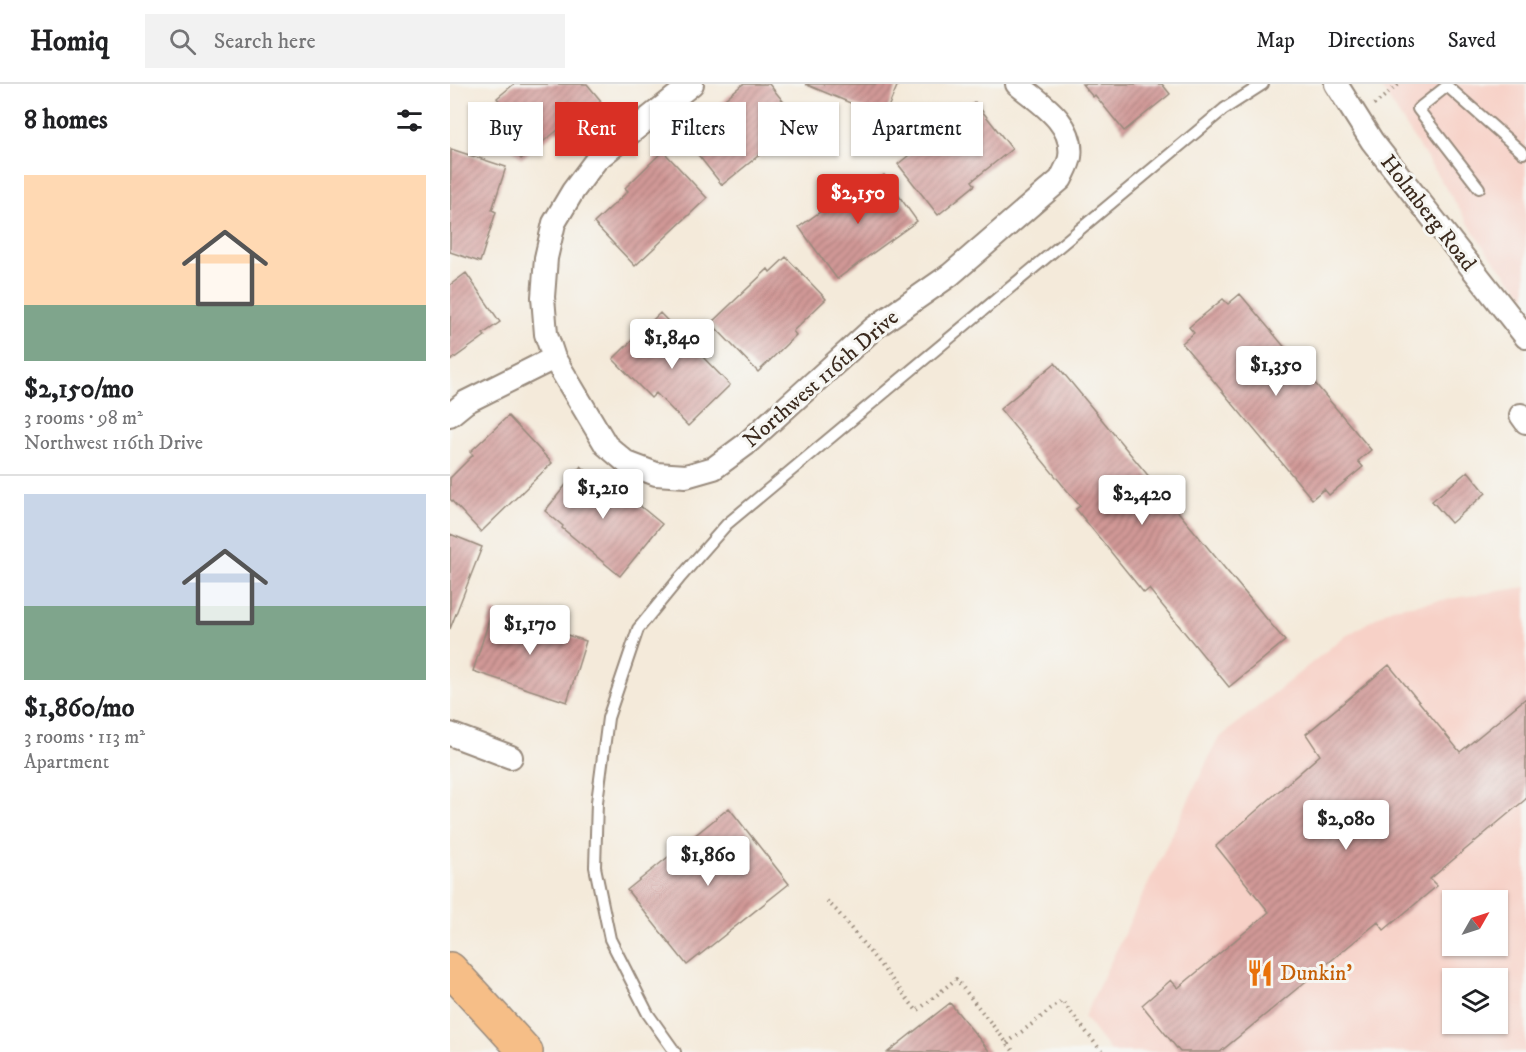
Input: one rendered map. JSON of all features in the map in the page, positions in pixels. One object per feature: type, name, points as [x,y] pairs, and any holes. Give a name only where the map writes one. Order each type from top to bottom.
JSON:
[{"type":"highway","points":[[450,969],[526,1052]]},
{"type":"street","name":"Northwest 116th Drive","points":[[692,84],[597,159],[573,191],[554,223],[546,258],[543,297],[546,334],[554,358],[606,445],[627,463],[656,474],[686,476],[714,468],[745,445],[874,328],[950,275],[1061,179],[1070,157],[1069,140],[1062,123],[1017,84]]},
{"type":"street","name":"Holmberg Road","points":[[1336,84],[1372,141],[1526,337]]},
{"type":"street","points":[[450,415],[466,402],[554,358]]},
{"type":"street","points":[[450,734],[511,757]]},
{"type":"lane","points":[[675,1052],[648,1014],[610,939],[595,867],[597,802],[608,718],[638,629],[727,524],[1224,109],[1263,84]]},
{"type":"lane","points":[[1479,188],[1418,109],[1447,86],[1523,153]]},
{"type":"path","points":[[1374,105],[1399,84]]},
{"type":"path","points":[[827,901],[917,1011],[956,980],[1014,1052]]},
{"type":"path","points":[[1007,1044],[1062,1001],[1102,1052]]},
{"type":"shaded area","points":[[1379,84],[1526,84],[1526,297],[1487,252]]},
{"type":"shaded area","points":[[1526,587],[1526,1052],[1111,1052],[1084,1017],[1218,739],[1341,639],[1392,608]]},
{"type":"building","points":[[514,84],[587,84],[601,101],[555,102],[555,132],[543,142],[543,102],[500,102],[497,98]]},
{"type":"building","points":[[743,84],[769,84],[784,102],[758,102],[758,156],[722,185],[699,156],[746,156],[746,102],[721,102]]},
{"type":"building","points":[[805,84],[898,84],[890,102],[851,103]]},
{"type":"building","points":[[1082,84],[1162,84],[1170,94],[1124,131],[1095,95],[1093,97]]},
{"type":"building","points":[[983,112],[1012,149],[972,181],[975,185],[938,215],[898,164],[908,156],[983,156]]},
{"type":"building","points":[[451,149],[506,167],[492,210],[496,212],[480,262],[450,252]]},
{"type":"building","points":[[658,156],[668,156],[707,198],[635,266],[594,223],[628,191],[625,188]]},
{"type":"building","points":[[884,175],[917,221],[837,279],[799,227],[862,182],[866,187]]},
{"type":"building","points":[[786,257],[826,299],[793,331],[796,335],[758,372],[711,323],[768,269],[770,272]]},
{"type":"building","points":[[466,273],[500,322],[483,334],[485,336],[450,361],[450,285]]},
{"type":"building","points":[[1240,294],[1371,450],[1358,461],[1363,467],[1329,495],[1324,489],[1312,499],[1182,343],[1194,333],[1189,327],[1223,299],[1228,304]]},
{"type":"building","points":[[660,313],[730,385],[688,426],[656,393],[651,398],[613,359]]},
{"type":"building","points":[[1055,363],[1285,641],[1229,687],[1149,589],[1144,593],[1076,509],[1080,506],[1000,409]]},
{"type":"building","points":[[508,416],[552,463],[481,532],[450,499],[450,478],[473,455],[470,452]]},
{"type":"building","points":[[581,466],[619,494],[622,491],[662,524],[620,576],[545,511]]},
{"type":"building","points":[[1468,471],[1486,493],[1451,523],[1432,501]]},
{"type":"building","points":[[450,534],[482,547],[450,629]]},
{"type":"building","points":[[492,611],[586,641],[567,702],[473,671]]},
{"type":"building","points":[[1389,665],[1460,752],[1526,698],[1526,799],[1430,879],[1437,886],[1384,930],[1378,922],[1220,1052],[1180,1052],[1142,1005],[1171,980],[1178,988],[1269,912],[1216,846],[1320,755],[1306,734]]},
{"type":"building","points":[[729,808],[789,884],[687,965],[627,890]]},
{"type":"building","points":[[950,1003],[990,1052],[888,1052]]},
{"type":"place","name":"Dunkin'","points":[[1260,973]]}]
